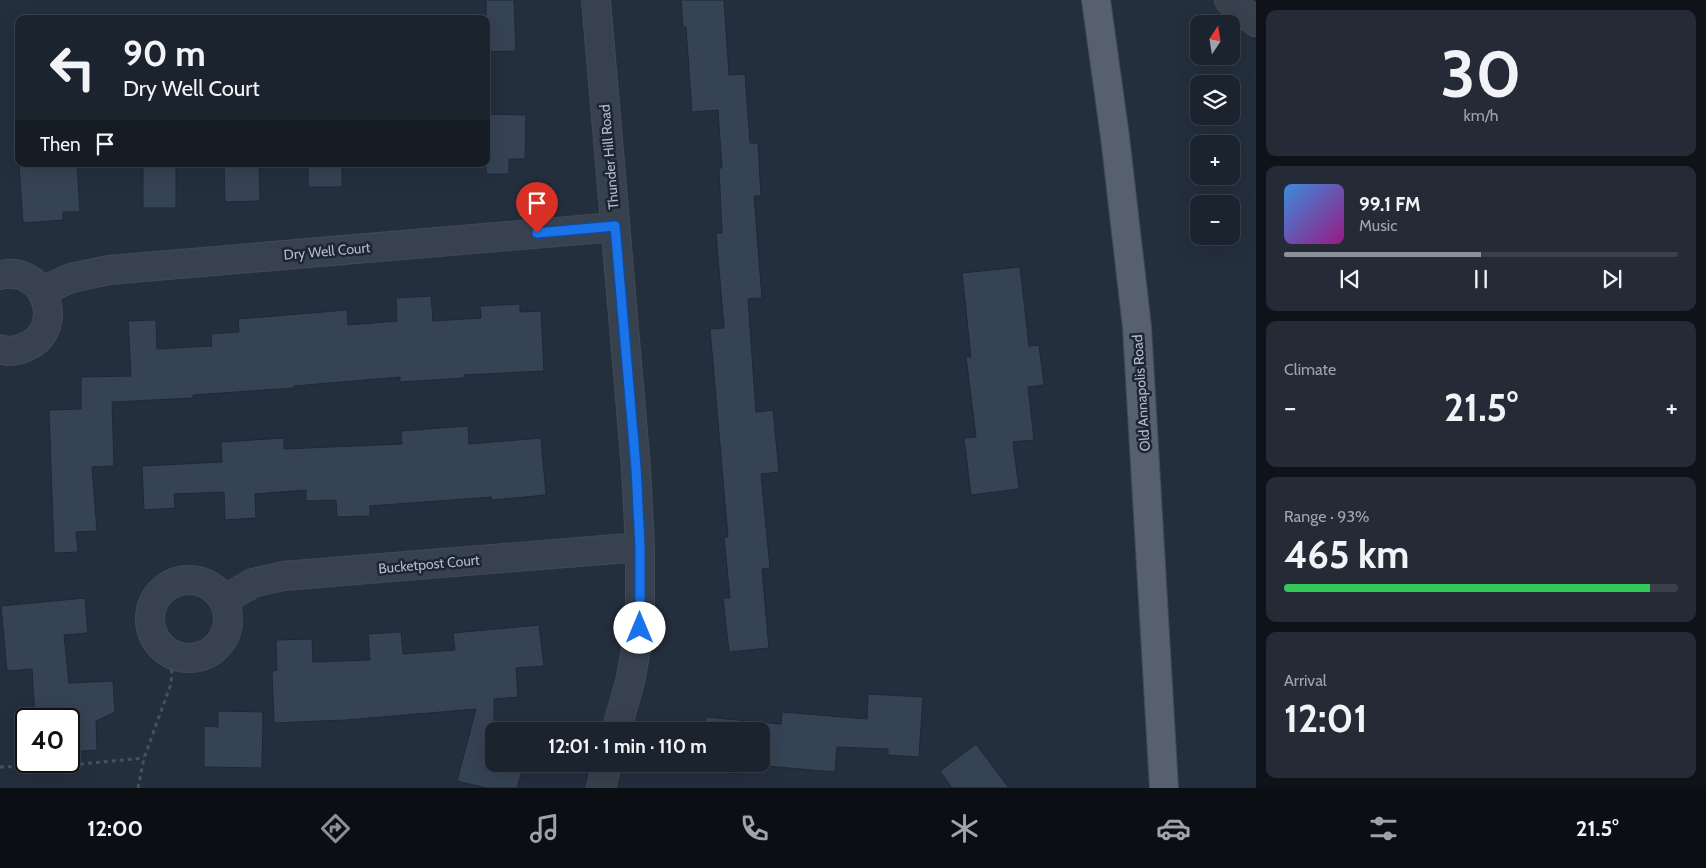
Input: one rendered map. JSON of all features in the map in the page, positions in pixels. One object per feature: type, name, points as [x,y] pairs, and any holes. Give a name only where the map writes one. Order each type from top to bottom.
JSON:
[{"type":"main road","name":"Old Annapolis Road","points":[[1096,0],[1115,137],[1137,327],[1164,788]]},
{"type":"street","name":"Thunder Hill Road","points":[[596,0],[636,459],[640,547],[640,628],[630,682],[619,722]]},
{"type":"street","points":[[1230,0],[1256,22]]},
{"type":"street","name":"Dry Well Court","points":[[42,291],[71,278],[109,270],[615,226]]},
{"type":"street","points":[[0,275],[8,273],[21,275],[33,281],[42,291],[48,303],[46,328],[38,338],[29,346],[17,350],[0,349]]},
{"type":"street","name":"Bucketpost Court","points":[[223,600],[253,582],[283,576],[640,547]]},
{"type":"street","points":[[189,580],[202,582],[214,589],[223,600],[228,611],[225,635],[209,653],[197,658],[173,655],[162,648],[154,637],[150,624],[150,611],[155,599],[164,588],[176,582],[189,580]]},
{"type":"street","points":[[601,788],[605,772]]},
{"type":"path","points":[[138,788],[144,758],[171,684],[173,655]]},
{"type":"path","points":[[0,766],[70,765],[144,758]]},
{"type":"building","points":[[486,0],[514,0],[516,51],[490,52],[490,15],[486,15]]},
{"type":"building","points":[[681,0],[724,0],[729,75],[745,74],[750,143],[758,143],[761,196],[754,196],[762,298],[748,299],[756,412],[773,410],[779,472],[761,474],[770,568],[762,569],[769,648],[729,652],[723,598],[730,598],[724,537],[728,537],[710,329],[724,328],[716,233],[722,233],[719,168],[722,168],[718,110],[692,112],[686,27],[683,27]]},
{"type":"building","points":[[490,114],[526,115],[525,159],[509,159],[509,174],[486,174],[486,167],[490,167]]},
{"type":"building","points":[[19,167],[77,167],[80,212],[63,212],[63,220],[23,223]]},
{"type":"building","points":[[143,167],[176,167],[176,208],[143,208]]},
{"type":"building","points":[[224,167],[259,167],[260,201],[225,202]]},
{"type":"building","points":[[308,167],[342,167],[342,187],[308,187]]},
{"type":"building","points":[[1020,267],[1029,346],[1039,345],[1044,385],[1028,387],[1034,440],[1013,442],[1019,489],[971,495],[964,438],[976,437],[966,357],[971,357],[962,273]]},
{"type":"building","points":[[431,296],[433,321],[481,318],[480,306],[520,304],[520,312],[541,311],[544,371],[464,375],[464,378],[400,382],[400,377],[294,386],[294,388],[193,395],[193,398],[112,402],[114,466],[92,467],[97,531],[76,532],[78,552],[54,553],[49,410],[81,409],[81,377],[131,376],[128,321],[156,320],[157,349],[212,346],[211,334],[239,332],[238,319],[347,310],[348,325],[397,321],[396,298]]},
{"type":"building","points":[[468,426],[469,444],[541,438],[546,495],[492,500],[491,497],[370,506],[370,516],[337,517],[336,500],[306,501],[306,490],[255,494],[256,518],[225,520],[224,492],[174,494],[175,508],[144,510],[142,466],[222,462],[221,442],[284,438],[284,449],[402,444],[401,431]]},
{"type":"building","points":[[85,598],[88,633],[64,635],[69,683],[113,681],[115,712],[96,721],[97,750],[80,751],[80,708],[34,708],[32,669],[7,671],[1,606]]},
{"type":"building","points":[[539,625],[544,666],[516,668],[518,697],[494,699],[494,722],[485,722],[485,772],[522,772],[517,788],[486,788],[457,781],[476,709],[346,720],[274,723],[272,671],[277,670],[276,640],[312,639],[313,662],[370,660],[368,634],[401,632],[403,654],[455,650],[453,633]]},
{"type":"building","points":[[868,694],[923,697],[919,757],[888,755],[888,749],[837,747],[835,772],[770,766],[770,723],[781,724],[782,712],[867,719]]},
{"type":"building","points":[[218,711],[263,712],[262,768],[204,767],[204,726],[218,727]]},
{"type":"building","points":[[706,717],[760,722],[705,722]]},
{"type":"building","points":[[976,744],[1009,788],[952,788],[940,771]]},
{"type":"building","points":[[721,772],[741,772],[741,774]]},
{"type":"route","points":[[537,233],[615,226],[636,468],[640,547],[640,628]]}]
